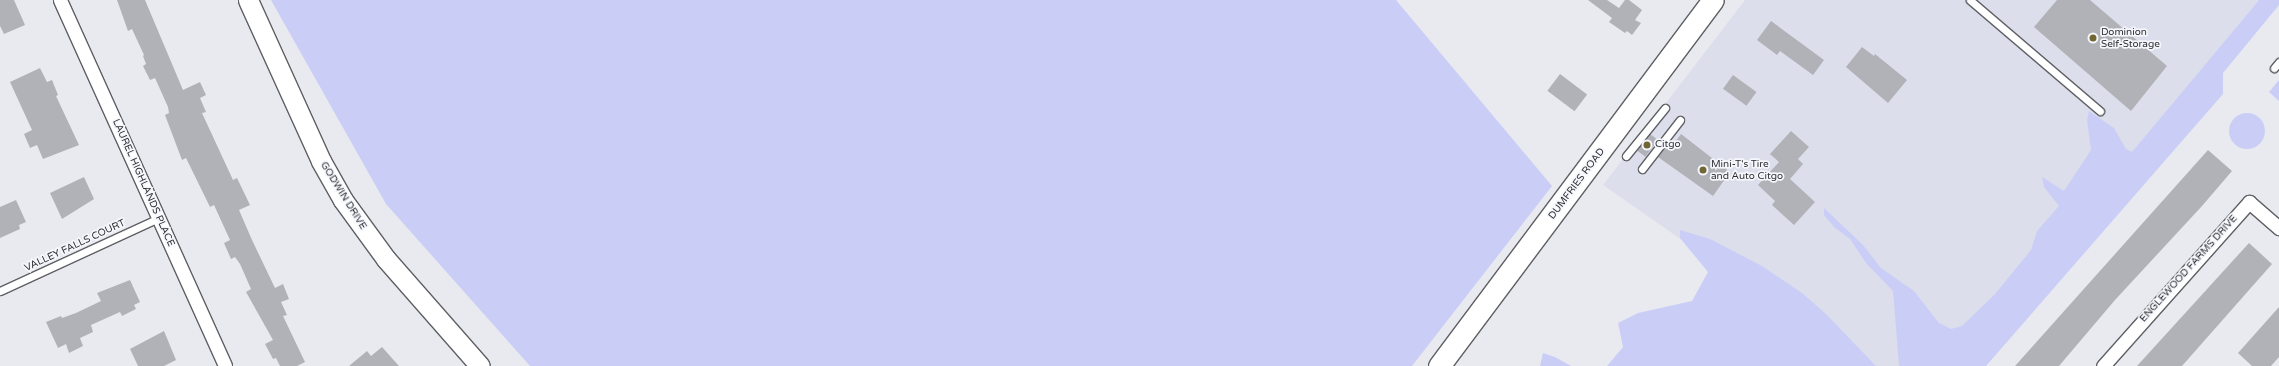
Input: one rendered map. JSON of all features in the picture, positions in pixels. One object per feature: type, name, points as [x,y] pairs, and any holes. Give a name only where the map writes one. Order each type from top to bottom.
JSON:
[{"type":"main road","name":"DUMFRIES ROAD","points":[[1439,366],[1713,0]]},
{"type":"street","name":"LAUREL HIGHLANDS PLACE","points":[[60,0],[225,366]]},
{"type":"street","name":"GODWIN DRIVE","points":[[248,0],[321,160],[343,200],[386,259],[480,366]]},
{"type":"street","name":"ENGLEWOOD FARMS DRIVE","points":[[2103,366],[2249,202],[2279,228]]},
{"type":"lane","points":[[1970,0],[2100,111]]},
{"type":"lane","points":[[1626,156],[1665,108]]},
{"type":"lane","points":[[1642,169],[1680,120]]},
{"type":"lane","name":"VALLEY FALLS COURT","points":[[0,291],[159,218]]},
{"type":"shaded area","points":[[271,0],[1396,0],[1552,186],[1412,366],[530,366],[386,204]]},
{"type":"shaded area","points":[[1745,0],[2259,0],[1954,366],[1863,366],[1603,185]]},
{"type":"shaded area","points":[[2259,0],[2279,0],[2279,5],[2223,73],[2223,94],[1986,366],[1899,366],[1893,291],[1866,263],[1850,239],[1834,227],[1824,215],[1824,208],[1863,245],[1881,268],[1914,291],[1939,323],[1951,329],[1962,326],[1995,294],[2031,250],[2037,231],[2059,206],[2044,187],[2042,177],[2064,191],[2091,150],[2087,120],[2089,111],[2114,128],[2126,149],[2132,152]]},
{"type":"shaded area","points":[[2279,80],[2279,101],[2269,92]]},
{"type":"shaded area","points":[[2247,113],[2260,118],[2265,131],[2260,144],[2247,149],[2234,144],[2229,131],[2234,118]]},
{"type":"shaded area","points":[[1680,230],[1710,239],[1762,266],[1802,293],[1826,314],[1876,366],[1607,366],[1623,347],[1618,323],[1638,313],[1692,301],[1708,272],[1680,238]]},
{"type":"shaded area","points":[[1543,353],[1555,357],[1571,366],[1540,366]]},
{"type":"building","points":[[0,0],[14,0],[25,25],[4,34],[0,26]]},
{"type":"building","points":[[117,0],[145,0],[183,90],[200,82],[206,95],[200,98],[206,112],[202,113],[233,180],[237,178],[250,205],[239,210],[252,240],[275,288],[283,284],[289,299],[281,302],[287,315],[283,316],[305,362],[297,366],[280,366],[276,358],[273,359],[265,344],[273,340],[246,292],[251,289],[240,264],[235,257],[231,259],[224,243],[230,240],[214,205],[210,207],[186,158],[182,160],[165,115],[169,113],[168,107],[155,78],[150,80],[143,66],[146,64],[144,55],[132,29],[128,31]]},
{"type":"building","points":[[1588,0],[1607,0],[1619,8],[1625,0],[1629,0],[1642,10],[1635,20],[1641,23],[1632,35],[1627,31],[1625,33],[1609,22],[1612,18]]},
{"type":"building","points":[[2057,0],[2090,0],[2167,66],[2131,111],[2034,27]]},
{"type":"building","points":[[1771,21],[1824,60],[1813,75],[1780,51],[1777,55],[1757,40]]},
{"type":"building","points":[[1862,47],[1874,56],[1875,54],[1907,80],[1888,103],[1846,67]]},
{"type":"building","points":[[40,68],[47,82],[52,80],[58,95],[56,96],[79,145],[43,159],[37,145],[30,148],[24,134],[32,130],[10,82]]},
{"type":"building","points":[[1560,74],[1587,94],[1575,111],[1547,91]]},
{"type":"building","points":[[1733,75],[1756,92],[1746,106],[1723,89]]},
{"type":"building","points":[[1791,131],[1809,147],[1798,159],[1803,164],[1790,179],[1815,202],[1794,225],[1772,205],[1775,201],[1758,185],[1779,162],[1770,154]]},
{"type":"building","name":"Citgo","points":[[1650,134],[1658,140],[1645,157],[1637,151]]},
{"type":"building","name":"Mini-T's Tire and Auto Citgo","points":[[1681,134],[1730,172],[1713,196],[1658,157],[1666,146],[1670,149]]},
{"type":"building","points":[[2208,150],[2232,171],[2202,206],[2115,300],[2059,366],[2015,366]]},
{"type":"building","points":[[84,177],[94,199],[62,219],[50,193]]},
{"type":"building","points":[[16,200],[26,222],[19,225],[20,229],[0,238],[0,207]]},
{"type":"building","points":[[2249,243],[2272,264],[2182,366],[2137,366]]},
{"type":"building","points":[[130,280],[140,302],[134,305],[136,309],[122,316],[120,312],[91,325],[93,332],[80,338],[83,346],[69,353],[66,344],[58,348],[46,322],[61,316],[62,318],[76,313],[101,301],[97,293]]},
{"type":"building","points":[[2279,307],[2279,357],[2271,366],[2252,366],[2238,353]]},
{"type":"building","points":[[164,331],[176,360],[164,366],[138,366],[130,349]]},
{"type":"building","points":[[382,347],[399,366],[349,366],[367,351],[371,356]]},
{"type":"place","name":"Dominion Self-Storage","points":[[2093,38]]},
{"type":"place","name":"Citgo","points":[[1647,145]]},
{"type":"place","name":"Mini-T's Tire and Auto Citgo","points":[[1703,170]]}]
